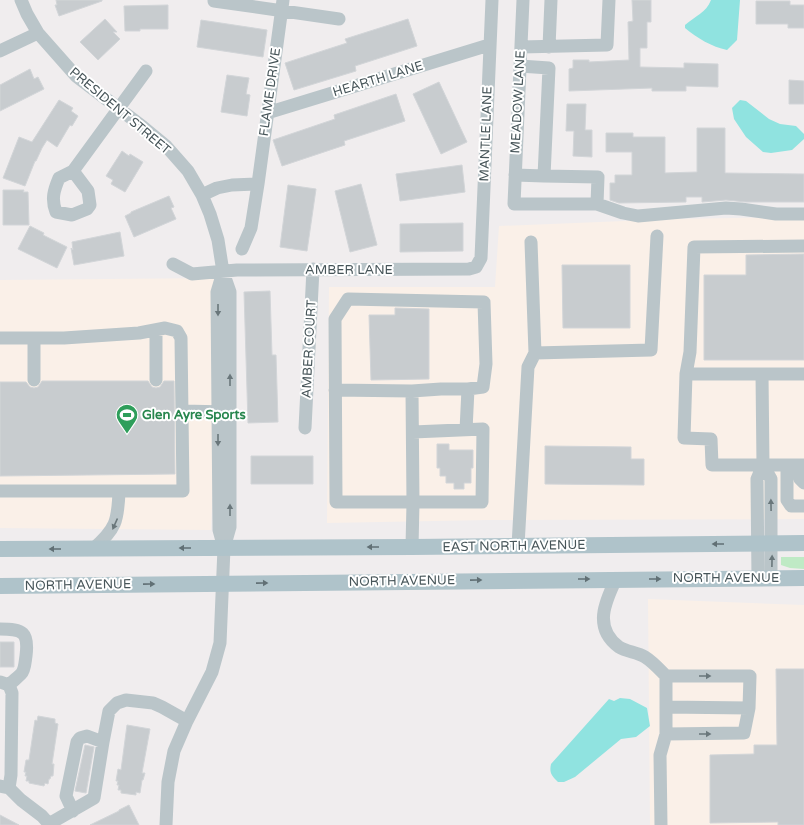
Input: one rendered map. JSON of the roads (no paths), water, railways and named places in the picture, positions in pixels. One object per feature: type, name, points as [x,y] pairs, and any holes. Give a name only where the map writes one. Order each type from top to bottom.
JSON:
[{"type":"main road","name":"EAST NORTH AVENUE","points":[[224,548],[804,543]]},
{"type":"main road","points":[[0,549],[224,548]]},
{"type":"main road","name":"NORTH AVENUE","points":[[0,586],[804,578]]},
{"type":"street","name":"PRESIDENT STREET","points":[[21,0],[38,33],[76,76],[166,146],[188,171],[202,195],[218,240],[223,272],[218,292],[230,527],[224,548],[221,636],[217,658],[212,672],[187,721],[174,751],[169,770],[166,825]]},
{"type":"street","name":"MANTLE LANE","points":[[476,267],[481,258],[492,0]]},
{"type":"street","name":"MEADOW LANE","points":[[523,0],[514,204],[597,204]]},
{"type":"street","points":[[549,47],[550,0]]},
{"type":"street","points":[[521,47],[607,45],[609,0]]},
{"type":"street","points":[[214,1],[283,5],[339,19]]},
{"type":"street","name":"FLAME DRIVE","points":[[242,249],[251,228],[283,5]]},
{"type":"street","points":[[0,51],[38,33]]},
{"type":"street","name":"HEARTH LANE","points":[[267,113],[489,46]]},
{"type":"street","points":[[520,66],[549,68],[544,176]]},
{"type":"street","points":[[73,171],[146,70]]},
{"type":"street","points":[[515,176],[598,177],[597,204],[623,213],[638,216],[726,208],[776,214],[804,214]]},
{"type":"street","points":[[202,195],[217,188],[258,184]]},
{"type":"street","points":[[535,353],[651,350],[657,236]]},
{"type":"street","points":[[518,546],[528,367],[535,353],[531,242]]},
{"type":"street","points":[[797,465],[712,465],[711,438],[684,438],[686,374],[690,352],[694,247],[804,246]]},
{"type":"street","name":"AMBER LANE","points":[[173,264],[192,274],[236,270],[469,269],[476,267]]},
{"type":"street","name":"AMBER COURT","points":[[305,428],[313,270]]},
{"type":"street","points":[[335,390],[468,390],[483,387],[486,364],[484,302],[348,300],[335,318],[335,390],[336,502],[482,502],[483,429],[413,432]]},
{"type":"street","points":[[0,338],[64,338],[132,334],[165,328],[177,332],[181,338],[183,412],[183,491],[0,491]]},
{"type":"street","points":[[156,330],[156,380]]},
{"type":"street","points":[[34,338],[34,380]]},
{"type":"street","points":[[686,374],[804,374]]},
{"type":"street","points":[[762,374],[763,465],[757,479],[764,544],[764,578]]},
{"type":"street","points":[[466,430],[468,390]]},
{"type":"street","points":[[412,391],[412,547]]},
{"type":"street","points":[[183,412],[224,412]]},
{"type":"street","points":[[797,465],[800,479],[804,483]]},
{"type":"street","points":[[797,465],[786,500],[791,506],[804,506]]},
{"type":"street","points":[[93,549],[111,532],[115,524],[118,516],[119,491]]},
{"type":"street","points":[[616,579],[603,608],[603,622],[606,631],[618,646],[626,651],[644,657],[652,662],[666,676],[666,734],[660,755],[661,825]]},
{"type":"street","points":[[0,630],[13,630],[20,632],[26,636],[27,642],[24,669],[21,674],[4,684],[12,693],[11,775],[4,787],[50,825],[94,798],[109,711],[117,703],[126,700],[153,703],[187,721]]},
{"type":"street","points":[[666,676],[750,676],[749,708],[744,733],[666,734]]},
{"type":"street","points":[[666,707],[749,708]]},
{"type":"street","points":[[73,811],[66,796],[77,742],[80,738],[87,736],[103,742]]},
{"type":"water","points":[[711,0],[740,0],[737,40],[727,50],[705,42],[685,28],[685,25],[703,11]]},
{"type":"water","points":[[740,100],[746,101],[769,119],[780,124],[796,126],[804,134],[804,139],[792,150],[771,153],[763,152],[746,137],[734,119],[732,108]]},
{"type":"water","points":[[620,698],[630,699],[647,708],[650,726],[636,737],[621,739],[575,777],[564,782],[558,782],[550,770],[551,764],[609,699],[614,701]]},
{"type":"place","name":"Glen Ayre Sports","points":[[127,434]]}]
